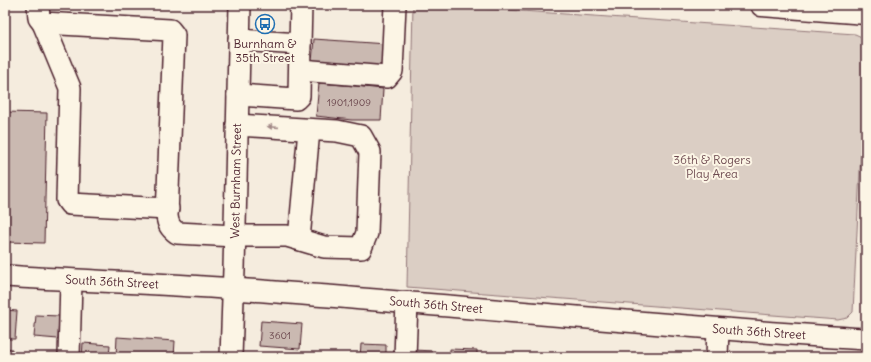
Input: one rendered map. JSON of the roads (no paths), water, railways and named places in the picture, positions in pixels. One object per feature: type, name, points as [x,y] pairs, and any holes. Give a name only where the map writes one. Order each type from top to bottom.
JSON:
[{"type":"main road","points":[[762,5],[866,13]]},
{"type":"street","name":"West Burnham Street","points":[[231,357],[240,5]]},
{"type":"street","points":[[238,95],[296,99],[299,96],[301,5]]},
{"type":"street","points":[[300,70],[387,76],[392,71],[395,5]]},
{"type":"street","points":[[168,209],[70,204],[67,200],[70,88],[40,14],[170,30],[174,35],[168,209],[168,223],[171,229],[177,233],[234,236],[287,236],[324,247],[361,248],[367,233],[370,152],[361,136],[337,132],[237,125]]},
{"type":"street","points":[[239,40],[300,44]]},
{"type":"street","points":[[299,240],[309,130]]},
{"type":"street","name":"South 36th Street","points":[[5,276],[233,289],[406,302],[718,329],[866,339]]},
{"type":"street","points":[[69,357],[71,280]]},
{"type":"street","points":[[405,357],[406,302]]},
{"type":"street","points":[[717,357],[718,329]]},
{"type":"place","name":"Burnham & 35th Street","points":[[265,24]]},
{"type":"park label","name":"36th & Rogers Play Area","points":[[712,167]]}]
